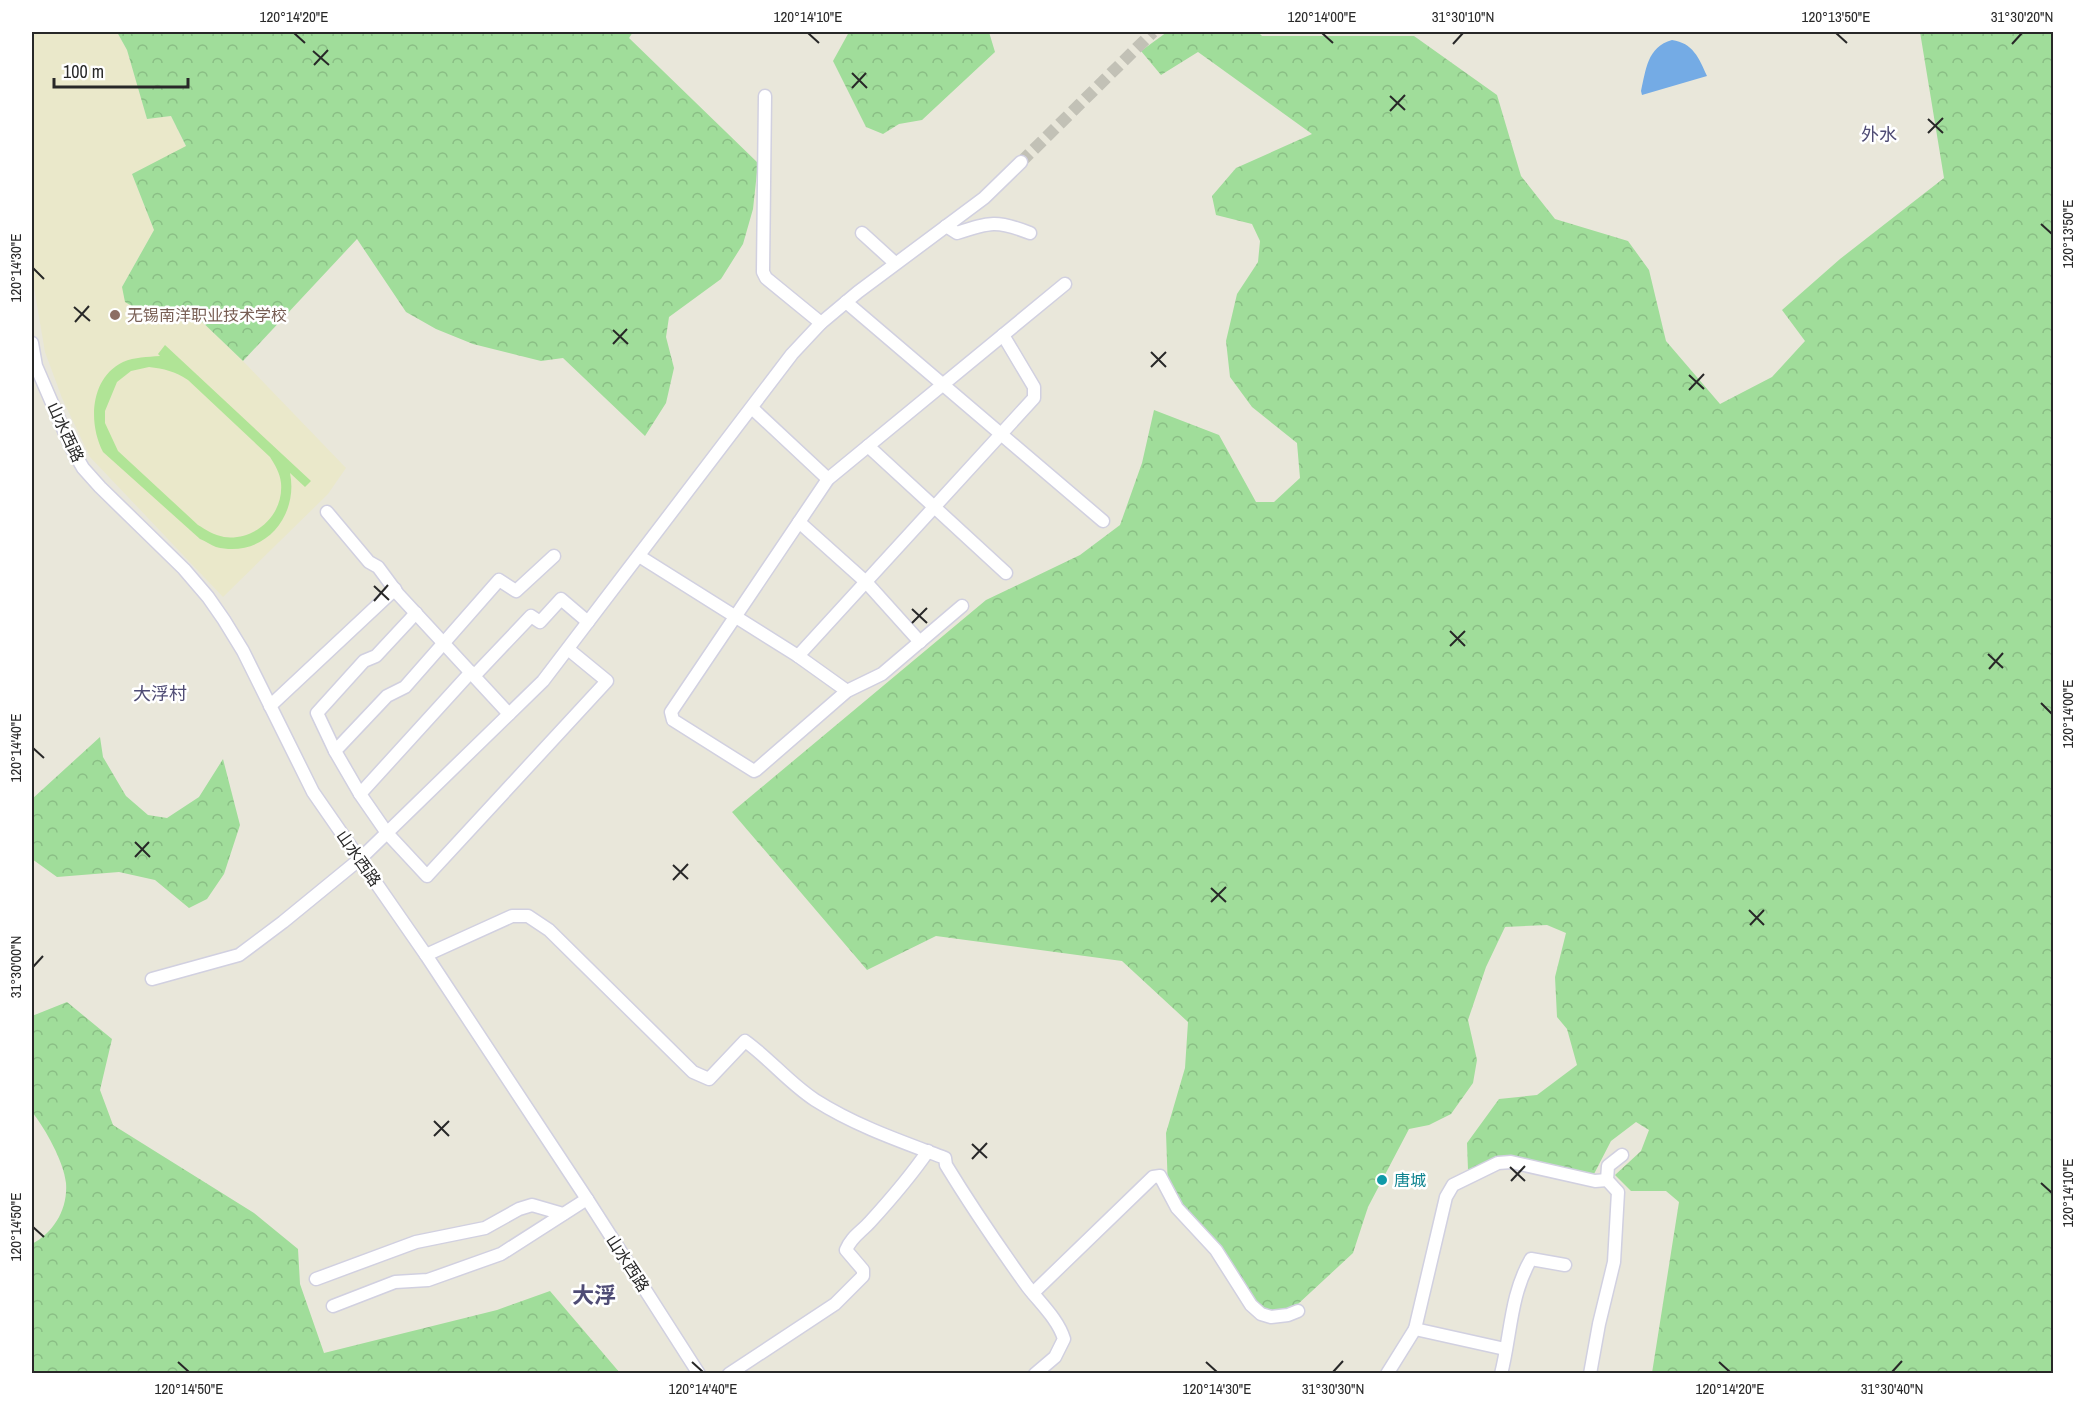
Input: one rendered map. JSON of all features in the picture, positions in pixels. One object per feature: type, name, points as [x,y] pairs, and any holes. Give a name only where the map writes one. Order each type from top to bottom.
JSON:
[{"type":"street","points":[[765,96],[763,272],[766,278],[821,323]]},
{"type":"street","points":[[152,979],[239,955],[360,860],[543,681],[792,354],[821,323],[895,263],[984,198],[1021,162]]},
{"type":"street","points":[[946,226],[957,233],[980,225],[1004,223],[1030,232]]},
{"type":"street","points":[[862,233],[895,263]]},
{"type":"street","points":[[962,606],[882,674],[847,691],[754,771],[673,720],[671,712],[828,479],[1065,284]]},
{"type":"street","points":[[846,302],[1103,522]]},
{"type":"street","points":[[798,656],[1034,398],[1034,387],[1003,335]]},
{"type":"street","name":"山水西路","points":[[32,343],[36,366],[71,447],[83,468],[184,569],[208,597],[243,651],[313,792],[426,955],[699,1374]]},
{"type":"street","points":[[752,408],[828,479]]},
{"type":"street","points":[[868,446],[1005,573]]},
{"type":"street","points":[[327,512],[369,562],[378,567],[416,613],[509,714]]},
{"type":"street","points":[[799,522],[866,582],[920,642]]},
{"type":"street","points":[[335,751],[387,696],[405,687],[499,580],[516,591],[554,556]]},
{"type":"street","points":[[639,556],[798,656],[847,691]]},
{"type":"street","points":[[270,706],[395,589]]},
{"type":"street","points":[[360,794],[472,674],[531,616],[540,622],[561,599],[588,622]]},
{"type":"street","points":[[416,613],[376,656],[364,661],[317,713],[335,751],[360,794],[387,833],[427,876],[607,681],[568,649]]},
{"type":"street","points":[[426,955],[512,916],[528,916],[549,930],[693,1072],[709,1079],[745,1041],[815,1100],[867,1129],[945,1158],[946,1165],[970,1203],[1033,1293],[1061,1328],[1064,1339],[1055,1357],[1043,1371]]},
{"type":"street","points":[[729,1374],[835,1304],[863,1276],[863,1270],[846,1250],[849,1241],[868,1225],[908,1180],[928,1152]]},
{"type":"street","points":[[1590,1374],[1614,1262],[1618,1192],[1607,1180],[1608,1166],[1622,1155]]},
{"type":"street","points":[[1387,1374],[1415,1329],[1446,1197],[1453,1185],[1498,1163],[1511,1162],[1595,1181],[1607,1180]]},
{"type":"street","points":[[1033,1293],[1153,1177],[1160,1176],[1177,1208],[1216,1250],[1251,1305],[1261,1314],[1271,1317],[1288,1316],[1298,1311]]},
{"type":"street","points":[[333,1306],[395,1282],[428,1280],[501,1254],[587,1199]]},
{"type":"street","points":[[316,1279],[416,1242],[485,1228],[519,1209],[532,1206],[562,1214]]},
{"type":"street","points":[[1501,1374],[1512,1311],[1521,1276],[1531,1259],[1565,1265]]},
{"type":"street","points":[[1415,1329],[1505,1349]]},
{"type":"shaded area","name":"无锡南洋职业技术学校","points":[[32,32],[117,32],[127,50],[147,119],[171,116],[186,147],[132,174],[154,230],[122,287],[144,313],[170,309],[196,316],[243,361],[346,468],[328,494],[223,597],[90,457],[62,398],[45,352],[32,276]]},
{"type":"green space","points":[[117,32],[633,32],[629,38],[758,163],[753,209],[743,244],[721,279],[669,317],[666,337],[674,368],[666,403],[645,436],[563,358],[541,361],[473,344],[436,329],[406,312],[357,239],[243,361],[196,316],[170,309],[144,313],[125,302],[122,287],[154,230],[132,174],[186,146],[171,116],[147,119],[127,50]]},
{"type":"green space","points":[[849,32],[989,32],[995,52],[922,120],[899,124],[883,134],[866,127],[833,61]]},
{"type":"green space","points":[[1167,32],[1258,32],[1262,36],[1414,36],[1497,95],[1521,176],[1555,219],[1628,241],[1649,270],[1666,341],[1720,404],[1772,377],[1805,341],[1782,310],[1840,259],[1944,178],[1920,32],[2053,32],[2053,1373],[1652,1373],[1679,1202],[1666,1191],[1631,1191],[1615,1175],[1641,1151],[1649,1130],[1636,1122],[1611,1141],[1594,1174],[1518,1157],[1496,1158],[1468,1170],[1467,1143],[1499,1099],[1537,1095],[1577,1065],[1567,1029],[1557,1017],[1555,977],[1566,933],[1547,925],[1505,927],[1486,967],[1468,1020],[1477,1060],[1473,1083],[1451,1114],[1429,1125],[1409,1129],[1368,1207],[1353,1253],[1284,1317],[1244,1302],[1168,1190],[1166,1133],[1185,1068],[1188,1022],[1122,961],[936,936],[867,970],[732,812],[986,600],[1080,555],[1120,525],[1142,463],[1154,410],[1219,435],[1256,502],[1274,502],[1300,478],[1297,443],[1252,407],[1230,377],[1226,341],[1237,294],[1258,262],[1260,241],[1252,224],[1216,215],[1212,196],[1236,168],[1312,134],[1198,52],[1161,75],[1141,51]]},
{"type":"green space","points":[[165,345],[311,481],[305,487],[290,473],[289,505],[283,519],[274,531],[249,547],[233,549],[216,547],[200,539],[103,452],[95,428],[94,415],[98,390],[104,379],[112,369],[123,362],[160,356],[158,354]],"holes":[[[149,367],[174,372],[188,380],[270,457],[280,476],[281,495],[278,506],[265,524],[246,535],[235,537],[217,535],[198,525],[118,451],[105,423],[105,411],[117,382],[131,371]]]},
{"type":"green space","points":[[100,737],[103,757],[126,796],[148,815],[167,818],[199,797],[223,759],[240,825],[224,874],[207,899],[189,908],[155,880],[119,872],[57,877],[32,859],[32,799]]},
{"type":"green space","points":[[67,1002],[112,1039],[100,1090],[113,1125],[254,1213],[298,1249],[300,1284],[324,1353],[497,1310],[550,1291],[620,1373],[32,1373],[32,1244],[47,1233],[58,1219],[65,1202],[66,1183],[58,1156],[43,1127],[32,1112],[32,1016]]},
{"type":"water","points":[[1672,40],[1685,44],[1694,52],[1707,76],[1642,95],[1644,75],[1649,60],[1657,48]]},
{"type":"tunnel","points":[[1021,162],[1153,32]]},
{"type":"place","name":"无锡南洋职业技术学校","points":[[115,315]]},
{"type":"place","name":"唐城","points":[[1382,1180]]},
{"type":"district","name":"外水","points":[[1879,135]]},
{"type":"district","name":"大浮村","points":[[160,694]]},
{"type":"district","name":"大浮","points":[[594,1295]]}]
